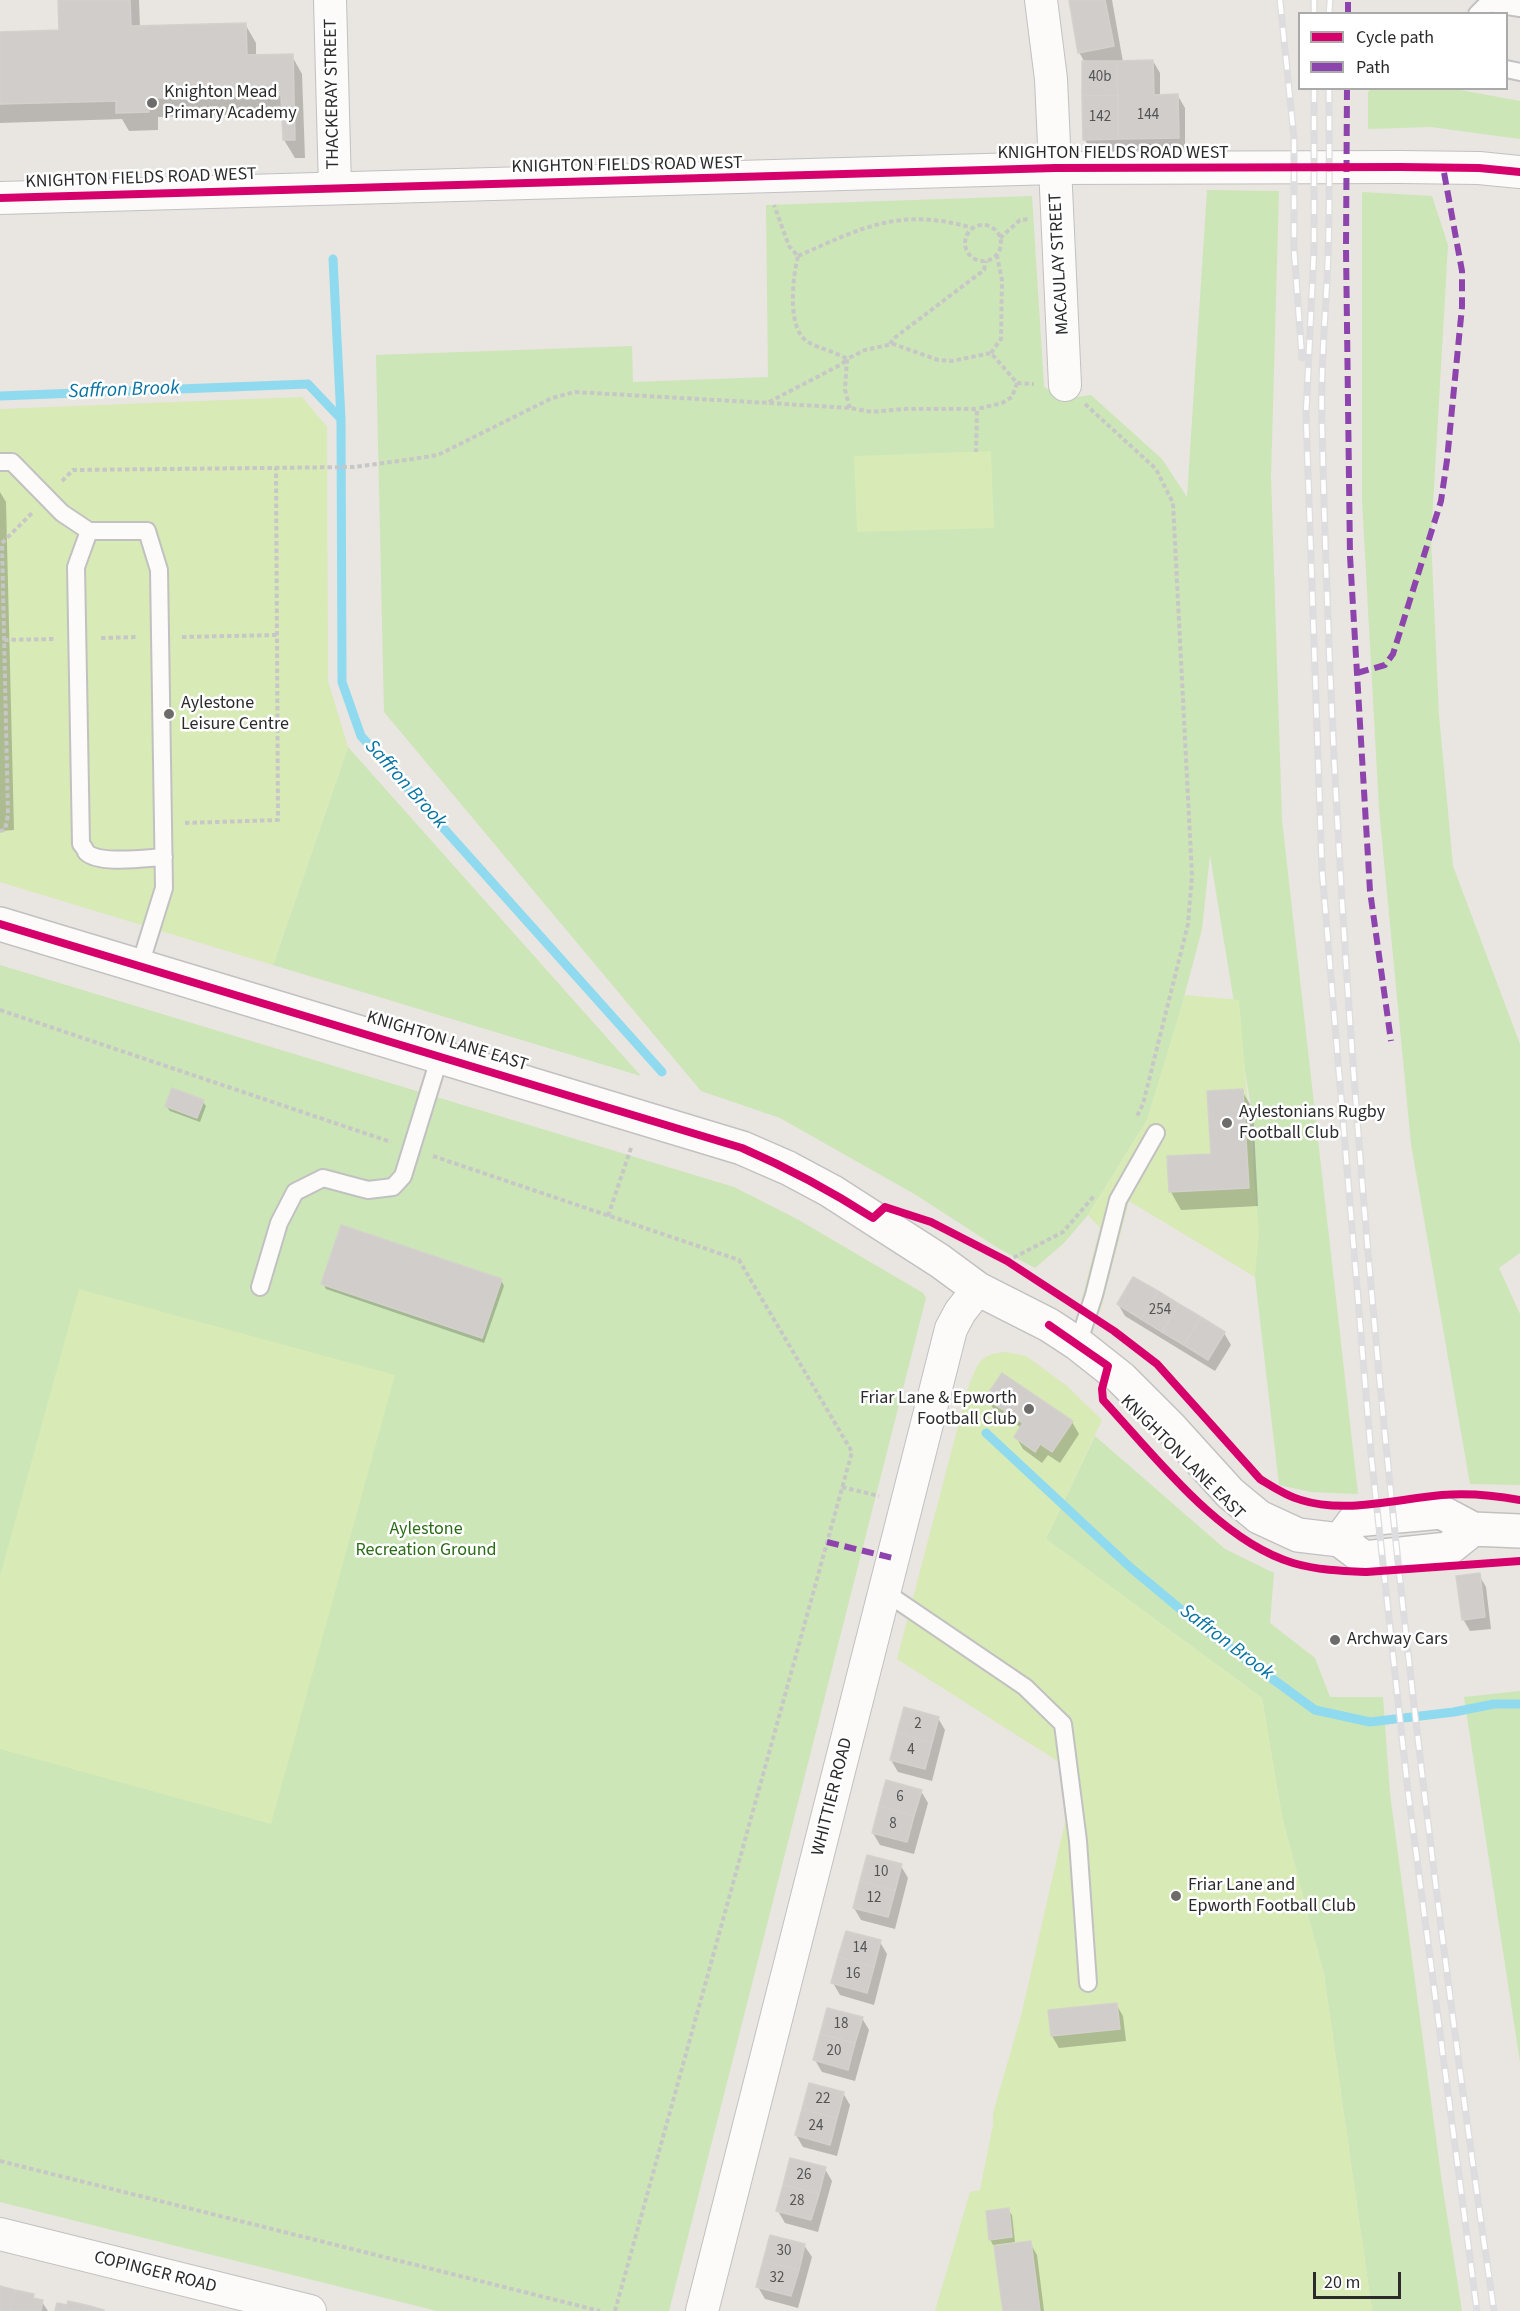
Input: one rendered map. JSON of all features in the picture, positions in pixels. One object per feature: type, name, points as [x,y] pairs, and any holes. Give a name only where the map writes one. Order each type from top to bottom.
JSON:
[{"type":"street","name":"THACKERAY STREET","points":[[330,0],[335,188]]},
{"type":"street","name":"MACAULAY STREET","points":[[1041,0],[1051,79],[1065,385]]},
{"type":"street","name":"KNIGHTON FIELDS ROAD WEST","points":[[0,198],[1055,168],[1455,167],[1520,172]]},
{"type":"street","name":"KNIGHTON LANE EAST","points":[[0,924],[742,1148],[788,1168],[831,1191],[940,1261],[978,1289],[1048,1325],[1078,1344],[1120,1378],[1171,1428],[1230,1493],[1259,1516],[1298,1535],[1340,1540],[1364,1558],[1448,1549],[1473,1529],[1520,1531]]},
{"type":"street","name":"WHITTIER ROAD","points":[[702,2311],[951,1329],[960,1312],[978,1289]]},
{"type":"street","name":"COPINGER ROAD","points":[[0,2234],[309,2311]]},
{"type":"lane","points":[[1479,12],[1488,3],[1520,8]]},
{"type":"lane","points":[[0,462],[12,462],[62,513],[89,531],[147,531],[159,570],[164,888],[140,965]]},
{"type":"lane","points":[[89,531],[76,567],[81,844],[86,852],[105,859],[164,857]]},
{"type":"lane","points":[[260,1287],[279,1223],[295,1192],[323,1178],[368,1190],[393,1187],[403,1176],[440,1056]]},
{"type":"lane","points":[[1078,1344],[1094,1295],[1118,1200],[1156,1133]]},
{"type":"lane","points":[[885,1592],[1025,1687],[1063,1725],[1078,1841],[1088,1983]]},
{"type":"path","points":[[773,177],[774,205],[789,246],[798,256]]},
{"type":"path","points":[[769,403],[865,350],[893,344],[938,360],[952,361],[991,353],[1001,339],[1002,280],[997,255],[1001,244],[998,233],[994,229],[984,225],[973,228],[953,222],[929,220],[890,221],[872,225],[798,256]]},
{"type":"path","points":[[973,228],[966,238],[966,250],[974,259],[986,261],[997,255]]},
{"type":"path","points":[[798,256],[793,287],[794,318],[799,332],[806,341],[847,359]]},
{"type":"path","points":[[889,344],[984,270],[986,261]]},
{"type":"path","points":[[323,467],[354,467],[438,455],[552,398],[575,392],[850,408],[872,412],[903,409],[977,409],[1002,403],[1012,397],[1017,383],[991,353]]},
{"type":"path","points":[[847,359],[845,390],[850,408]]},
{"type":"path","points":[[1065,385],[1156,469],[1173,503],[1192,876],[1188,924],[1143,1104],[1133,1124]]},
{"type":"path","points":[[976,452],[977,409]]},
{"type":"path","points":[[163,824],[278,820],[276,467]]},
{"type":"path","points":[[0,1010],[397,1144]]},
{"type":"path","points":[[608,1216],[634,1139]]},
{"type":"path","points":[[429,1155],[739,1260],[852,1452],[615,2311]]},
{"type":"path","points":[[1007,1261],[1064,1232],[1099,1189]]},
{"type":"path","points":[[998,1256],[1016,1266]]},
{"type":"path","points":[[0,2161],[600,2311]]},
{"type":"green space","points":[[1370,90],[1460,90],[1520,101],[1520,139],[1431,127],[1368,129],[1368,92]]},
{"type":"green space","points":[[1207,190],[1279,191],[1271,477],[1282,820],[1358,1494],[1311,1492],[1279,1485],[1255,1277],[1252,1113],[1210,855],[1202,929],[1179,1016],[1147,1120],[1088,1215],[1063,1244],[1035,1268],[998,1248],[916,1195],[780,1118],[701,1091],[384,712],[376,355],[632,346],[633,382],[768,377],[766,205],[1032,196],[1044,387],[1065,399],[1091,395],[1162,459],[1187,497]]},
{"type":"green space","points":[[1362,192],[1432,196],[1448,245],[1431,539],[1439,715],[1453,866],[1520,1044],[1520,1253],[1499,1268],[1520,1314],[1520,1485],[1470,1484],[1411,1144],[1379,809],[1362,500]]},
{"type":"green space","name":"Aylestone Leisure Centre","points":[[302,397],[327,427],[328,681],[348,747],[273,965],[0,882],[0,409]]},
{"type":"green space","points":[[991,451],[994,528],[857,532],[854,456]]},
{"type":"green space","points":[[348,747],[641,1076],[273,965]]},
{"type":"green space","name":"Aylestone Recreation Ground","points":[[0,965],[734,1187],[797,1219],[923,1293],[926,1298],[669,2311],[437,2311],[0,2202]]},
{"type":"green space","points":[[1185,995],[1239,1000],[1259,1234],[1255,1277],[1129,1201],[1100,1312],[1082,1299],[1100,1228],[1088,1215],[1147,1120]]},
{"type":"green space","points":[[79,1289],[395,1375],[271,1824],[0,1749],[0,1576]]},
{"type":"green space","name":"Friar Lane and Epworth Football Club","points":[[1006,1352],[1026,1356],[1067,1386],[1102,1420],[1046,1539],[1262,1698],[1282,1817],[1324,1975],[1372,2311],[935,2311],[970,2192],[980,2190],[993,2125],[993,2113],[1021,2016],[1066,1818],[1059,1762],[897,1659],[968,1388],[984,1358]]},
{"type":"green space","points":[[1095,1436],[1225,1549],[1274,1573],[1270,1623],[1315,1658],[1330,1697],[1383,1697],[1390,1794],[1442,2183],[1462,2311],[1372,2311],[1324,1975],[1282,1817],[1262,1698],[1046,1539]]},
{"type":"green space","points":[[1520,1691],[1520,2062],[1464,1697]]},
{"type":"building","points":[[58,0],[130,0],[131,26],[246,23],[247,55],[293,54],[295,140],[283,140],[281,95],[148,98],[149,112],[116,113],[116,101],[0,104],[0,32],[59,30]]},
{"type":"building","points":[[1069,0],[1105,0],[1114,46],[1078,53]]},
{"type":"building","points":[[1153,60],[1154,95],[1178,94],[1179,138],[1118,139],[1117,61]]},
{"type":"building","points":[[1082,61],[1117,61],[1118,95],[1082,96]]},
{"type":"building","points":[[1118,95],[1118,139],[1083,140],[1082,96]]},
{"type":"building","points":[[172,1088],[204,1100],[197,1118],[165,1106]]},
{"type":"building","name":"Aylestonians Rugby Football Club","points":[[1243,1089],[1249,1188],[1169,1192],[1167,1156],[1211,1154],[1207,1091]]},
{"type":"building","points":[[341,1225],[502,1279],[482,1338],[321,1284]]},
{"type":"building","points":[[1133,1277],[1158,1291],[1141,1319],[1117,1304]]},
{"type":"building","points":[[1158,1291],[1179,1304],[1162,1332],[1141,1319]]},
{"type":"building","points":[[1179,1304],[1201,1317],[1184,1345],[1162,1332]]},
{"type":"building","points":[[1201,1317],[1225,1332],[1208,1360],[1184,1345]]},
{"type":"building","name":"Friar Lane & Epworth Football Club","points":[[1002,1373],[1073,1421],[1052,1452],[1040,1444],[1035,1452],[1014,1437],[1023,1423],[985,1398]]},
{"type":"building","points":[[1480,1573],[1485,1617],[1462,1620],[1456,1576]]},
{"type":"building","points":[[904,1707],[939,1717],[932,1743],[897,1733]]},
{"type":"building","points":[[897,1733],[932,1743],[925,1769],[890,1760]]},
{"type":"building","points":[[886,1780],[922,1790],[914,1816],[879,1806]]},
{"type":"building","points":[[879,1806],[914,1816],[907,1842],[872,1833]]},
{"type":"building","points":[[867,1855],[902,1864],[895,1891],[860,1881]]},
{"type":"building","points":[[860,1881],[895,1891],[888,1917],[853,1908]]},
{"type":"building","points":[[846,1931],[881,1940],[874,1967],[838,1957]]},
{"type":"building","points":[[838,1957],[874,1967],[867,1993],[831,1983]]},
{"type":"building","points":[[1117,2003],[1120,2029],[1051,2036],[1048,2010]]},
{"type":"building","points":[[827,2008],[863,2017],[855,2043],[820,2034]]},
{"type":"building","points":[[820,2034],[855,2043],[848,2070],[813,2060]]},
{"type":"building","points":[[809,2083],[844,2092],[837,2118],[802,2109]]},
{"type":"building","points":[[802,2109],[837,2118],[830,2145],[795,2135]]},
{"type":"building","points":[[790,2158],[826,2167],[819,2194],[783,2185]]},
{"type":"building","points":[[783,2185],[819,2194],[811,2220],[776,2211]]},
{"type":"building","points":[[1009,2208],[1012,2237],[989,2240],[986,2211]]},
{"type":"building","points":[[770,2235],[805,2244],[799,2270],[763,2261]]},
{"type":"building","points":[[1031,2241],[1040,2311],[1003,2311],[994,2246]]},
{"type":"building","points":[[763,2261],[799,2270],[791,2296],[756,2287]]},
{"type":"building","points":[[0,2286],[15,2290],[10,2311],[0,2311]]},
{"type":"building","points":[[15,2290],[34,2294],[33,2298],[43,2300],[41,2311],[10,2311]]},
{"type":"building","points":[[68,2301],[86,2305],[85,2311],[55,2311],[57,2303],[67,2305]]},
{"type":"building","points":[[86,2305],[104,2310],[104,2311],[85,2311]]},
{"type":"waterway","name":"Saffron Brook","points":[[333,259],[341,419]]},
{"type":"waterway","name":"Saffron Brook","points":[[0,396],[308,384],[341,419],[342,682],[361,736],[662,1072]]},
{"type":"waterway","name":"Saffron Brook","points":[[986,1433],[1131,1568],[1203,1628],[1315,1710],[1370,1722],[1454,1712],[1494,1704],[1520,1704]]},
{"type":"railway","points":[[1280,0],[1294,138],[1294,250],[1302,358]]},
{"type":"railway","points":[[1314,0],[1314,12]]},
{"type":"railway","points":[[1329,12],[1330,0]]},
{"type":"railway","points":[[1314,90],[1314,249],[1306,415],[1322,870],[1371,1454],[1408,1792],[1477,2311]]},
{"type":"railway","points":[[1329,90],[1329,236],[1322,362],[1322,425],[1330,662],[1342,898],[1358,1135],[1379,1371],[1430,1842],[1494,2311]]},
{"type":"marked path","points":[[1348,0],[1348,12]]},
{"type":"marked path","points":[[1347,90],[1346,249],[1350,556],[1370,891],[1391,1041]]},
{"type":"marked path","points":[[1357,673],[1385,665],[1393,654],[1441,501],[1462,307],[1462,271],[1443,167]]},
{"type":"marked path","points":[[827,1542],[893,1558]]},
{"type":"cycle path","points":[[0,198],[1055,168],[1400,167],[1479,168],[1520,172]]},
{"type":"cycle path","points":[[0,924],[742,1148],[809,1180],[873,1218],[885,1207],[931,1222],[1007,1261],[1114,1331],[1157,1364],[1260,1479],[1295,1498],[1335,1506],[1353,1506],[1452,1494],[1520,1500]]},
{"type":"cycle path","points":[[1049,1325],[1108,1366],[1102,1389],[1103,1400],[1166,1470],[1214,1516],[1239,1536],[1266,1552],[1293,1563],[1311,1567],[1366,1572],[1520,1561]]},
{"type":"place","name":"Knighton Mead Primary Academy","points":[[152,103]]},
{"type":"place","name":"Aylestone Leisure Centre","points":[[169,714]]},
{"type":"place","name":"Aylestonians Rugby Football Club","points":[[1227,1123]]},
{"type":"place","name":"Friar Lane & Epworth Football Club","points":[[1029,1409]]},
{"type":"place","name":"Archway Cars","points":[[1335,1640]]},
{"type":"place","name":"Friar Lane and Epworth Football Club","points":[[1176,1896]]}]
